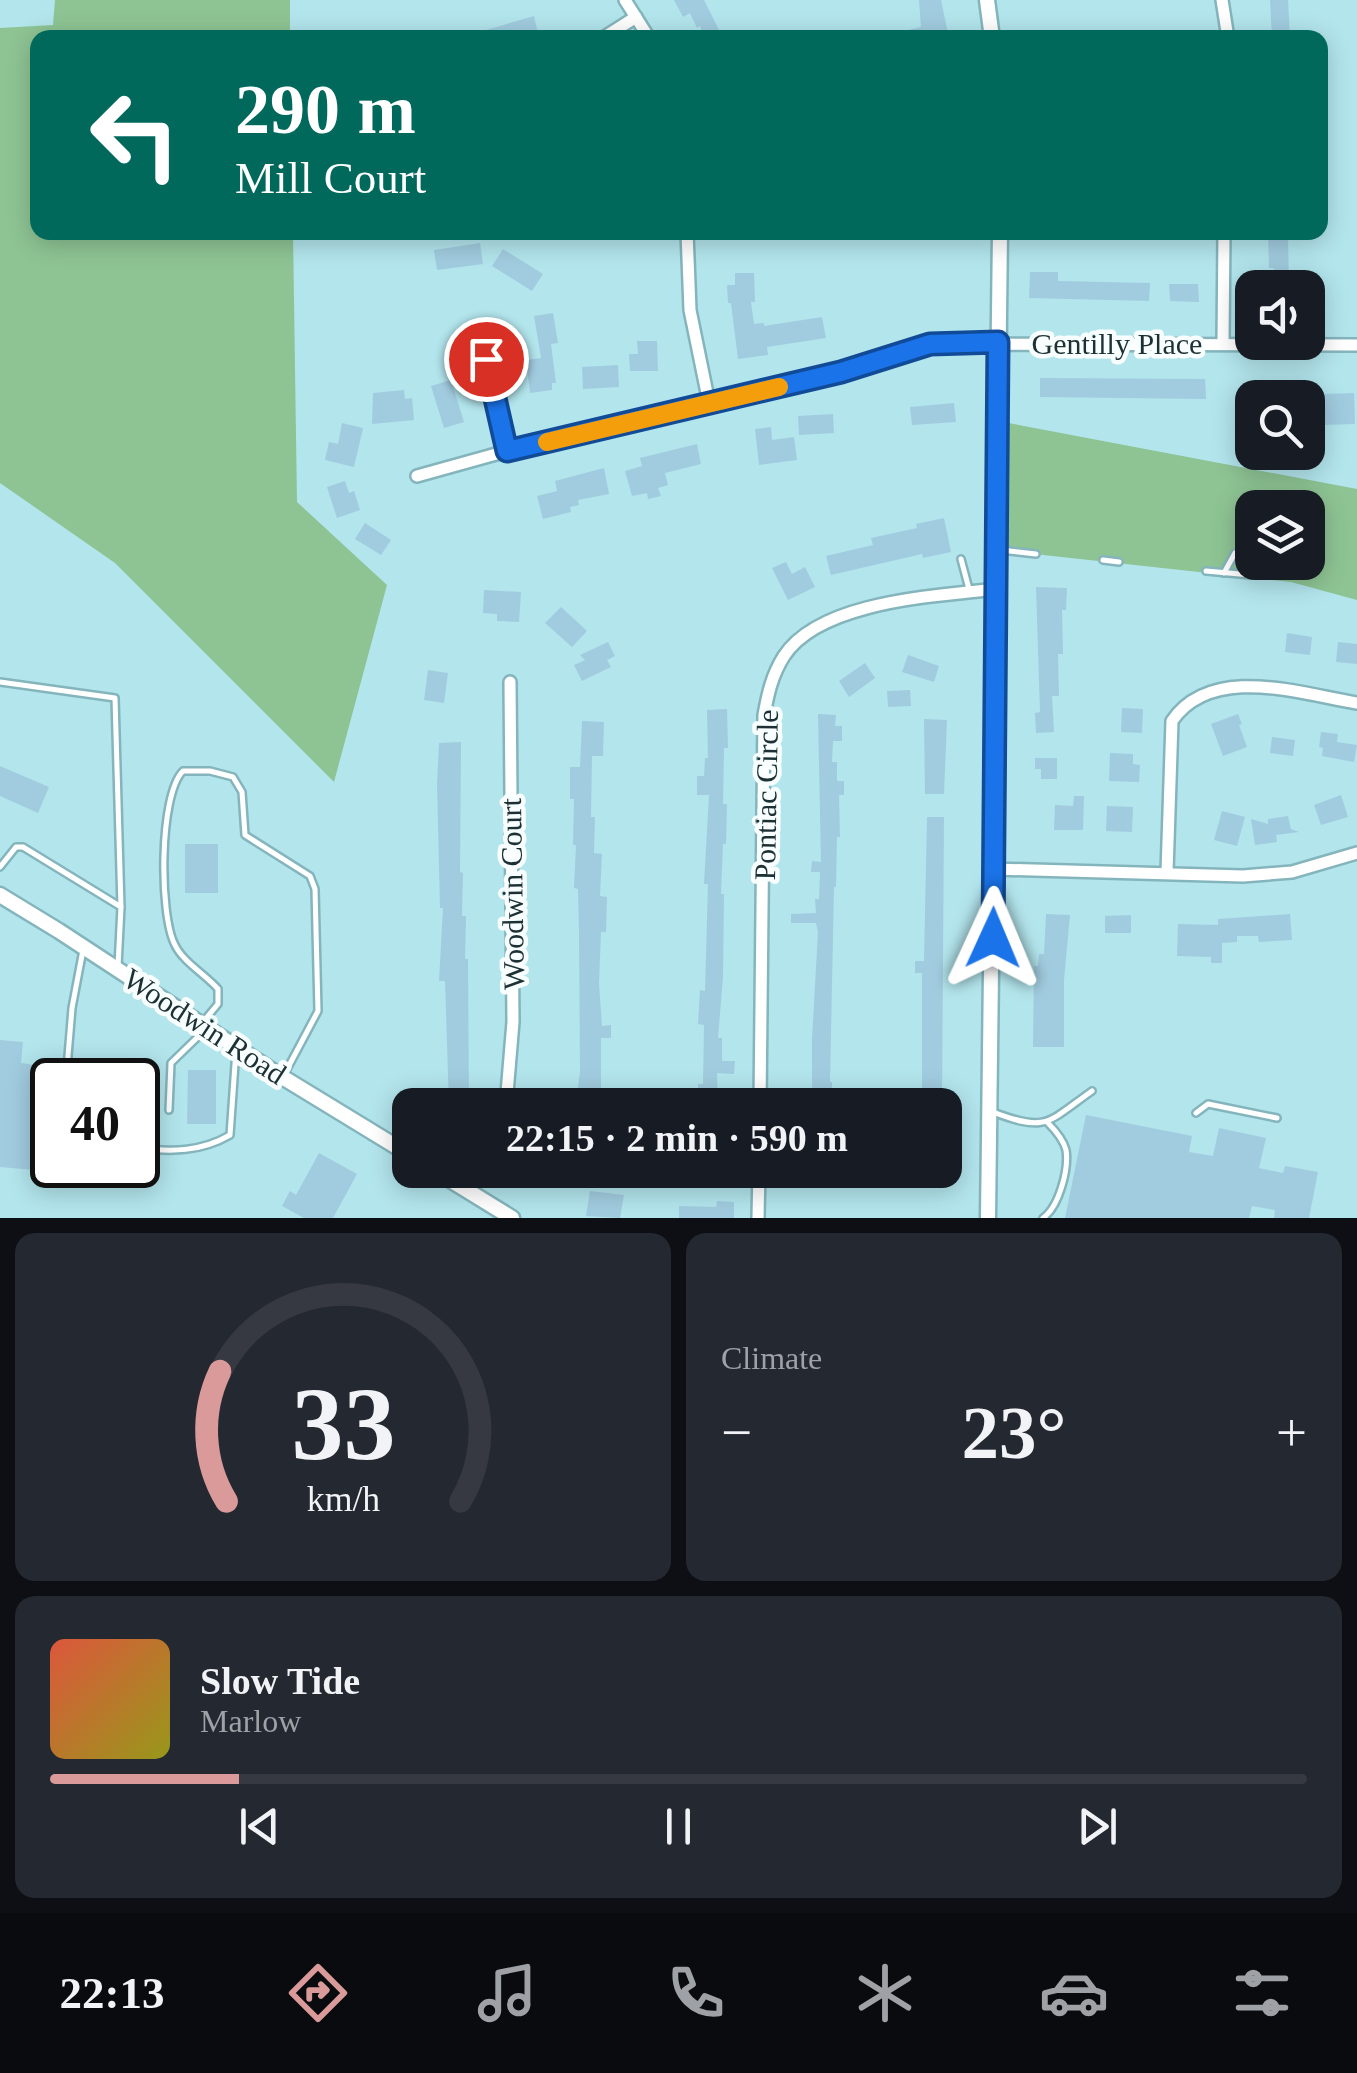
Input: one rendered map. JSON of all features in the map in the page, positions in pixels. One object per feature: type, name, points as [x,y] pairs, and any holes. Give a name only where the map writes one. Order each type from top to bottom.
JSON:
[{"type":"street","points":[[625,0],[644,30]]},
{"type":"street","points":[[986,0],[991,30]]},
{"type":"street","points":[[1222,0],[1227,30]]},
{"type":"street","points":[[616,30],[636,17]]},
{"type":"street","points":[[687,240],[690,310],[708,403]]},
{"type":"street","points":[[988,1218],[1000,240]]},
{"type":"street","points":[[1222,343],[1224,240]]},
{"type":"street","points":[[480,328],[507,451]]},
{"type":"street","name":"Gentilly Place","points":[[417,476],[841,372],[930,344],[1357,344]]},
{"type":"street","name":"Pontiac Circle","points":[[760,1088],[764,714],[770,681],[786,652],[809,631],[840,617],[878,606],[996,589]]},
{"type":"street","name":"Woodwin Court","points":[[507,1088],[513,1022],[510,682]]},
{"type":"street","points":[[1167,872],[1172,721],[1180,708],[1208,693],[1256,686],[1357,704]]},
{"type":"street","points":[[994,869],[1243,876],[1292,872],[1357,852]]},
{"type":"street","name":"Woodwin Road","points":[[0,896],[392,1144]]},
{"type":"street","points":[[463,1188],[512,1218]]},
{"type":"street","points":[[758,1188],[758,1218]]},
{"type":"lane","points":[[998,550],[1036,554]]},
{"type":"lane","points":[[1224,573],[1235,553]]},
{"type":"lane","points":[[961,559],[969,592]]},
{"type":"lane","points":[[1103,560],[1119,562]]},
{"type":"lane","points":[[1206,571],[1235,574]]},
{"type":"lane","points":[[0,682],[114,698],[120,907],[117,969]]},
{"type":"lane","points":[[168,1110],[170,1063],[204,1026],[218,1004],[218,989],[174,944],[168,926],[164,826],[174,783],[183,771],[233,777],[242,792],[245,835],[310,876],[315,889],[318,1010],[282,1078]]},
{"type":"lane","points":[[0,867],[16,847],[23,847],[120,907]]},
{"type":"lane","points":[[68,1058],[72,1008],[84,947]]},
{"type":"lane","points":[[160,1150],[210,1147],[230,1135],[236,1048]]},
{"type":"lane","points":[[990,1111],[1020,1122],[1047,1122],[1092,1092]]},
{"type":"lane","points":[[1196,1114],[1208,1104],[1277,1118]]},
{"type":"lane","points":[[1044,1218],[1056,1202],[1067,1157],[1064,1144],[1047,1122]]},
{"type":"green space","points":[[55,0],[290,0],[290,30],[30,30],[30,240],[293,240],[297,502],[387,585],[334,782],[115,563],[0,483],[0,28],[53,25]]},
{"type":"green space","points":[[998,421],[1235,466],[1235,470],[1257,470],[1357,489],[1357,600],[1273,580],[1325,580],[1325,490],[1235,490],[1235,576],[998,550]]},
{"type":"building","points":[[674,0],[704,0],[719,30],[697,28],[690,13],[683,17]]},
{"type":"building","points":[[919,0],[941,0],[947,30],[908,30],[921,27]]},
{"type":"building","points":[[1270,0],[1288,0],[1290,30],[1272,30]]},
{"type":"building","points":[[534,16],[537,30],[486,30]]},
{"type":"building","points":[[1268,240],[1288,240],[1289,270],[1269,268]]},
{"type":"building","points":[[480,243],[483,264],[437,270],[434,250]]},
{"type":"building","points":[[503,249],[543,274],[532,291],[492,266]]},
{"type":"building","points":[[1030,272],[1058,272],[1058,281],[1150,283],[1149,301],[1029,298]]},
{"type":"building","points":[[735,273],[754,273],[754,324],[764,326],[822,317],[826,338],[767,347],[768,355],[738,359],[727,285],[735,285]]},
{"type":"building","points":[[1169,284],[1198,284],[1199,302],[1170,301]]},
{"type":"building","points":[[553,313],[558,343],[551,344],[556,383],[552,383],[552,390],[530,393],[526,360],[541,358],[534,316]]},
{"type":"building","points":[[637,341],[657,341],[658,371],[630,371],[629,354],[638,354]]},
{"type":"building","points":[[618,365],[619,387],[583,389],[582,367]]},
{"type":"building","points":[[1040,378],[1205,379],[1206,399],[1040,397]]},
{"type":"building","points":[[451,380],[464,422],[444,428],[431,386]]},
{"type":"building","points":[[404,390],[405,399],[412,398],[414,420],[372,424],[373,393]]},
{"type":"building","points":[[1354,393],[1355,424],[1325,425],[1325,394]]},
{"type":"building","points":[[954,403],[956,422],[912,425],[910,407]]},
{"type":"building","points":[[833,414],[834,433],[799,435],[798,416]]},
{"type":"building","points":[[342,423],[363,428],[354,467],[325,460],[329,442],[338,444]]},
{"type":"building","points":[[771,427],[772,440],[794,437],[797,460],[759,465],[755,429]]},
{"type":"building","points":[[697,444],[701,464],[665,473],[668,485],[658,488],[661,496],[632,496],[625,471],[642,466],[640,458]]},
{"type":"building","points":[[604,468],[609,494],[578,500],[579,505],[570,507],[571,512],[543,519],[537,496],[557,491],[555,481]]},
{"type":"building","points":[[345,481],[349,493],[354,491],[360,510],[337,518],[327,487]]},
{"type":"building","points":[[944,518],[951,552],[923,558],[922,554],[831,575],[826,556],[873,545],[871,538]]},
{"type":"building","points":[[365,523],[391,540],[381,555],[355,539]]},
{"type":"building","points":[[786,562],[792,574],[805,567],[815,587],[788,600],[772,568]]},
{"type":"building","points":[[1036,587],[1067,588],[1066,610],[1062,610],[1063,654],[1058,654],[1059,696],[1052,696],[1054,732],[1036,733],[1035,713],[1040,712]]},
{"type":"building","points":[[484,590],[521,592],[519,622],[497,621],[497,614],[483,613]]},
{"type":"building","points":[[561,607],[587,631],[572,647],[545,623]]},
{"type":"building","points":[[1287,633],[1312,637],[1310,655],[1285,652]]},
{"type":"building","points":[[608,642],[615,656],[607,660],[611,667],[582,681],[574,665],[585,660],[580,655]]},
{"type":"building","points":[[1338,642],[1357,644],[1357,664],[1336,662]]},
{"type":"building","points":[[908,655],[939,666],[934,682],[902,672]]},
{"type":"building","points":[[865,663],[875,678],[849,697],[839,681]]},
{"type":"building","points":[[428,670],[448,673],[444,703],[424,700]]},
{"type":"building","points":[[910,690],[911,706],[888,707],[887,691]]},
{"type":"building","points":[[1122,708],[1143,709],[1142,733],[1121,732]]},
{"type":"building","points":[[727,709],[723,804],[727,804],[726,844],[721,894],[723,977],[718,1038],[722,1038],[722,1061],[735,1061],[734,1074],[717,1073],[717,1088],[698,1088],[698,1084],[703,1084],[704,1025],[698,1024],[700,990],[705,991],[708,884],[704,884],[709,795],[697,795],[697,776],[704,776],[708,758],[707,710]]},
{"type":"building","points":[[818,714],[836,715],[835,726],[842,726],[842,741],[833,741],[832,762],[837,762],[837,781],[844,781],[844,795],[839,795],[840,837],[834,887],[832,1088],[812,1088],[816,923],[791,923],[791,914],[816,913],[820,872],[811,872],[812,861],[821,862]]},
{"type":"building","points":[[1238,714],[1247,747],[1223,756],[1211,724]]},
{"type":"building","points":[[924,719],[947,720],[944,794],[925,794]]},
{"type":"building","points":[[582,721],[604,722],[603,756],[592,756],[591,817],[595,817],[594,853],[602,854],[600,896],[607,897],[599,984],[602,1026],[611,1025],[611,1038],[601,1038],[601,1088],[578,1088],[578,889],[574,888],[576,845],[570,767],[580,767]]},
{"type":"building","points":[[1321,732],[1338,734],[1337,742],[1357,745],[1354,762],[1322,756]]},
{"type":"building","points":[[1272,737],[1295,740],[1293,756],[1270,753]]},
{"type":"building","points":[[461,742],[460,872],[468,959],[469,1088],[448,1088],[445,981],[439,981],[443,908],[439,743]]},
{"type":"building","points":[[1110,753],[1133,754],[1133,764],[1140,765],[1139,782],[1109,781]]},
{"type":"building","points":[[1035,758],[1057,758],[1057,779],[1041,779],[1041,769],[1035,769]]},
{"type":"building","points":[[0,766],[49,787],[38,813],[0,796]]},
{"type":"building","points":[[1341,795],[1348,817],[1321,825],[1314,805]]},
{"type":"building","points":[[1074,796],[1084,796],[1083,830],[1054,830],[1055,805],[1073,806]]},
{"type":"building","points":[[1107,806],[1133,807],[1132,832],[1106,831]]},
{"type":"building","points":[[1222,811],[1245,817],[1237,846],[1214,840]]},
{"type":"building","points":[[1288,816],[1291,829],[1299,832],[1276,835],[1277,842],[1255,845],[1251,819],[1268,824],[1268,819]]},
{"type":"building","points":[[927,817],[944,817],[942,1088],[922,1088],[922,973],[915,973],[915,961],[924,961]]},
{"type":"building","points":[[185,844],[218,844],[218,893],[185,893]]},
{"type":"building","points":[[1046,914],[1070,915],[1064,980],[1064,1047],[1033,1047],[1034,966],[1038,966],[1039,954],[1044,954]]},
{"type":"building","points":[[1290,914],[1292,940],[1259,942],[1258,936],[1237,936],[1237,942],[1222,943],[1222,963],[1211,963],[1211,957],[1177,956],[1178,924],[1218,925],[1218,919]]},
{"type":"building","points":[[1131,915],[1131,933],[1105,933],[1105,916]]},
{"type":"building","points":[[0,1040],[23,1042],[21,1063],[30,1064],[30,1170],[0,1167]]},
{"type":"building","points":[[188,1070],[216,1070],[216,1124],[187,1124]]},
{"type":"building","points":[[1086,1115],[1192,1136],[1189,1152],[1213,1156],[1219,1128],[1266,1138],[1259,1168],[1283,1173],[1285,1166],[1318,1172],[1309,1218],[1274,1218],[1275,1210],[1252,1206],[1249,1218],[1065,1218]]},
{"type":"building","points":[[319,1153],[357,1174],[333,1218],[304,1218],[282,1206],[290,1191],[296,1195]]},
{"type":"building","points":[[590,1191],[624,1195],[620,1218],[586,1216]]},
{"type":"building","points":[[717,1201],[734,1202],[734,1218],[679,1218],[679,1206],[716,1207]]},
{"type":"slow traffic","points":[[547,442],[779,387]]},
{"type":"route","points":[[486,359],[507,451],[841,372],[930,344],[998,342],[993,938]]}]
